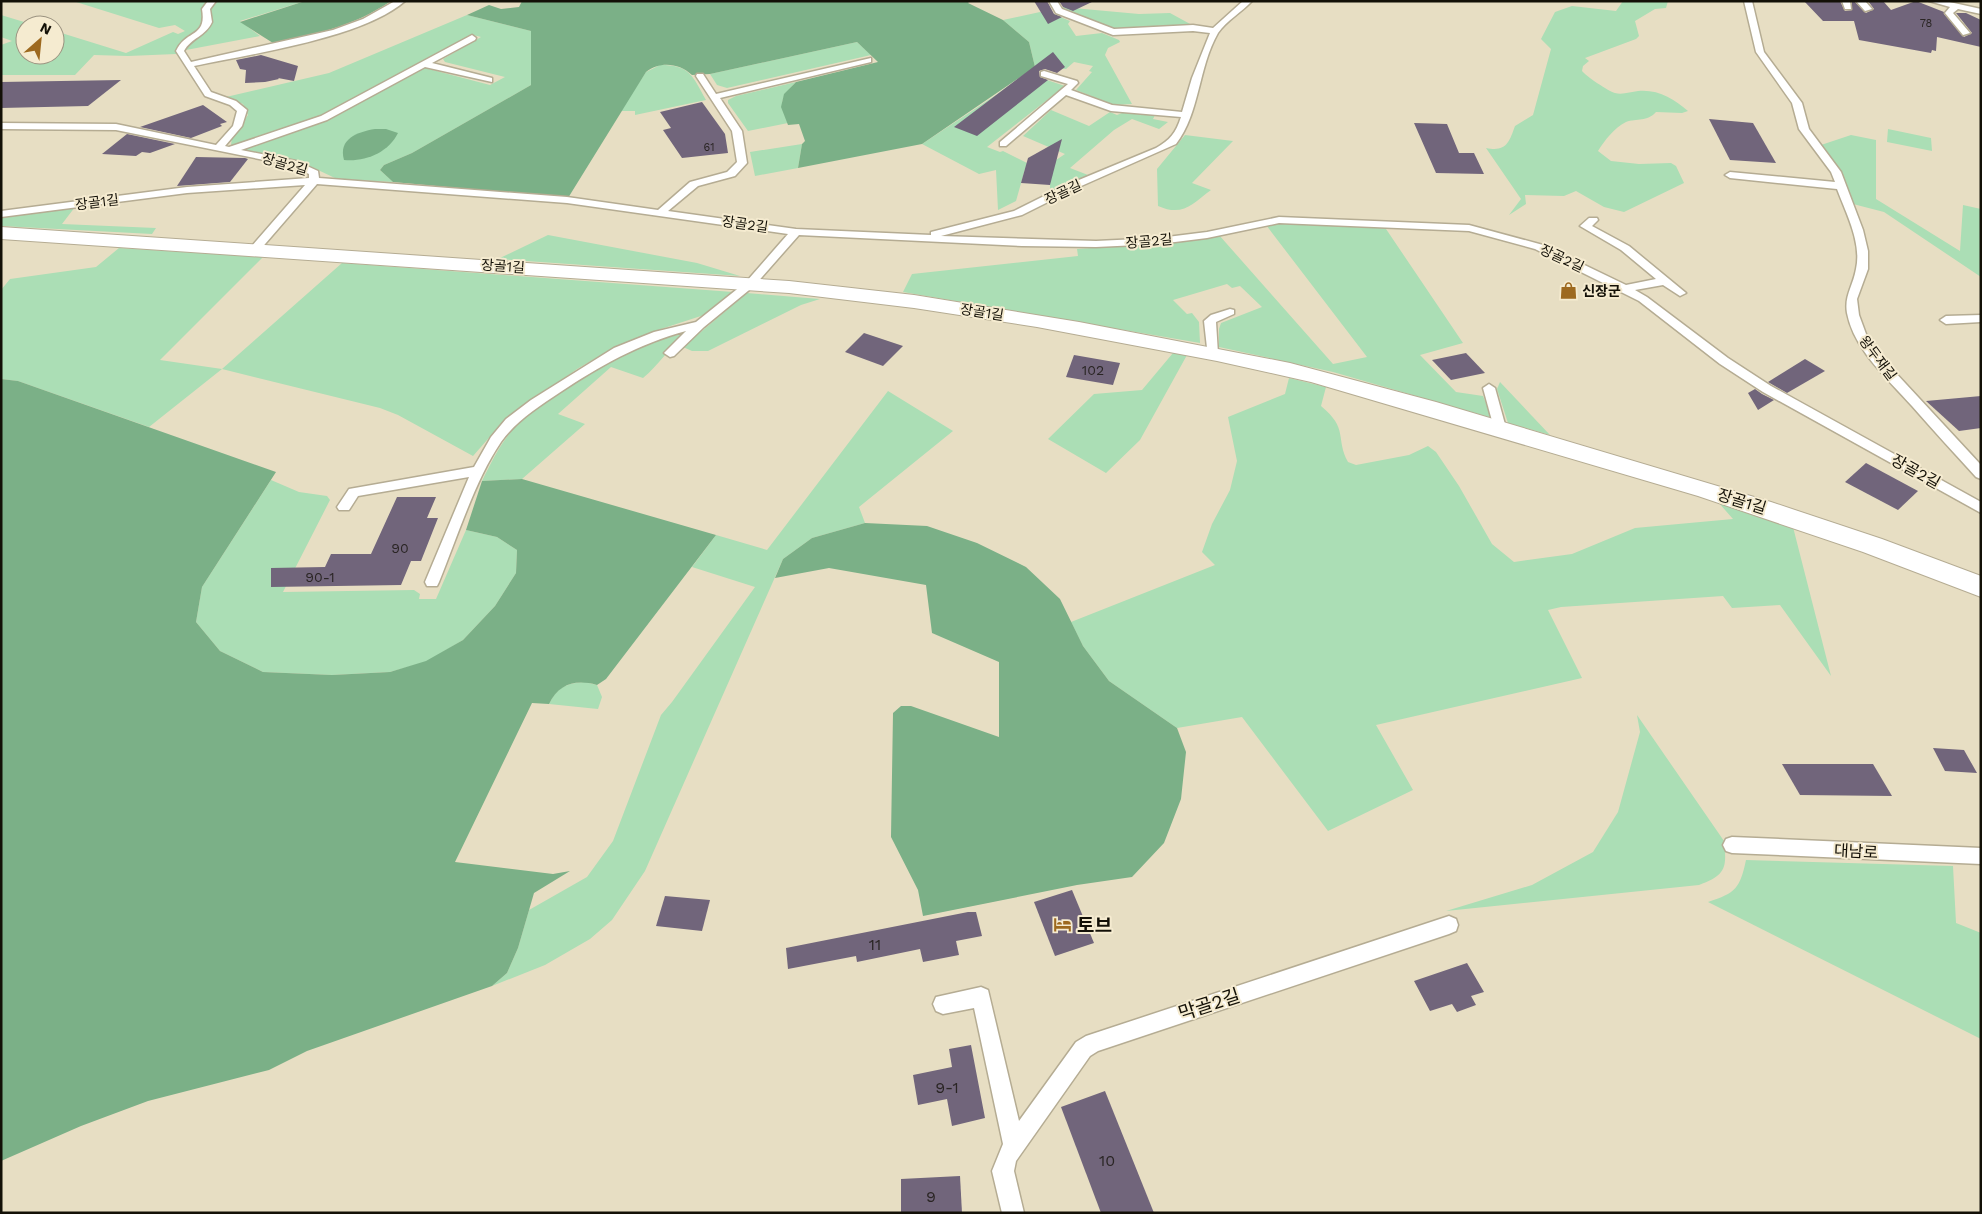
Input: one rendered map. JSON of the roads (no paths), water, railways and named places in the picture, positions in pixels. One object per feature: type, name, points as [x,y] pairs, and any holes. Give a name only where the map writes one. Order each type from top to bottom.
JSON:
[{"type":"street","name":"장골1길","points":[[1,233],[750,284],[863,294],[964,309],[1212,354],[1311,376],[1500,428],[1785,514],[1860,540],[1981,587]]},
{"type":"lane","points":[[212,1],[206,9],[208,18],[206,26],[181,47],[181,56],[208,94],[233,103],[242,110],[241,120],[223,149]]},
{"type":"lane","points":[[188,65],[335,32],[366,21],[401,1]]},
{"type":"lane","points":[[1053,1],[1059,11],[1112,32],[1193,28],[1215,31]]},
{"type":"lane","name":"왕두재길","points":[[1748,1],[1760,52],[1797,103],[1804,129],[1832,164],[1858,230],[1863,251],[1862,269],[1851,299],[1853,315],[1860,334],[1870,351],[1888,373],[1981,474]]},
{"type":"lane","points":[[1860,1],[1868,9]]},
{"type":"lane","points":[[1933,1],[1981,12]]},
{"type":"lane","name":"장골길","points":[[919,238],[1018,213],[1066,189],[1160,150],[1173,142],[1182,130],[1196,78],[1215,31],[1243,2]]},
{"type":"lane","points":[[1954,7],[1949,13],[1966,34]]},
{"type":"lane","name":"장골2길","points":[[223,149],[324,118],[472,38]]},
{"type":"lane","points":[[714,98],[868,60]]},
{"type":"lane","points":[[425,64],[489,80]]},
{"type":"lane","points":[[1002,144],[1074,83],[1044,74]]},
{"type":"lane","points":[[661,212],[697,182],[731,174],[742,163],[737,131],[700,76]]},
{"type":"lane","points":[[1065,91],[1111,108],[1149,109],[1187,116]]},
{"type":"lane","name":"장골2길","points":[[1,126],[116,127],[292,163],[307,168],[314,173],[314,181],[567,200],[796,232],[1096,244],[1159,241],[1207,235],[1280,220],[1443,225],[1492,233],[1538,247],[1643,299],[1724,361],[1767,389],[1981,508]]},
{"type":"lane","points":[[1730,175],[1842,186]]},
{"type":"lane","points":[[256,249],[314,181]]},
{"type":"lane","name":"장골1길","points":[[1,214],[187,190],[314,181]]},
{"type":"lane","points":[[1593,220],[1585,226],[1625,248],[1680,293]]},
{"type":"lane","points":[[670,353],[700,324],[750,284],[796,232]]},
{"type":"lane","points":[[1625,289],[1665,281]]},
{"type":"lane","points":[[1212,354],[1210,321],[1215,317],[1230,312]]},
{"type":"lane","points":[[1946,320],[1981,318]]},
{"type":"lane","points":[[432,582],[478,472],[496,440],[511,422],[535,403],[593,364],[640,342],[700,324]]},
{"type":"lane","points":[[1489,388],[1500,428]]},
{"type":"lane","points":[[344,507],[354,492],[478,472]]},
{"type":"lane","name":"대남로","points":[[1732,845],[1981,856]]},
{"type":"lane","name":"막골2길","points":[[1013,1213],[1003,1171],[1007,1156],[1083,1049],[1093,1043],[1450,925]]},
{"type":"lane","points":[[943,1004],[981,997],[1014,1146]]},
{"type":"place","name":"신장군","points":[[1568,291]]},
{"type":"place","name":"토브","points":[[1063,925]]}]
